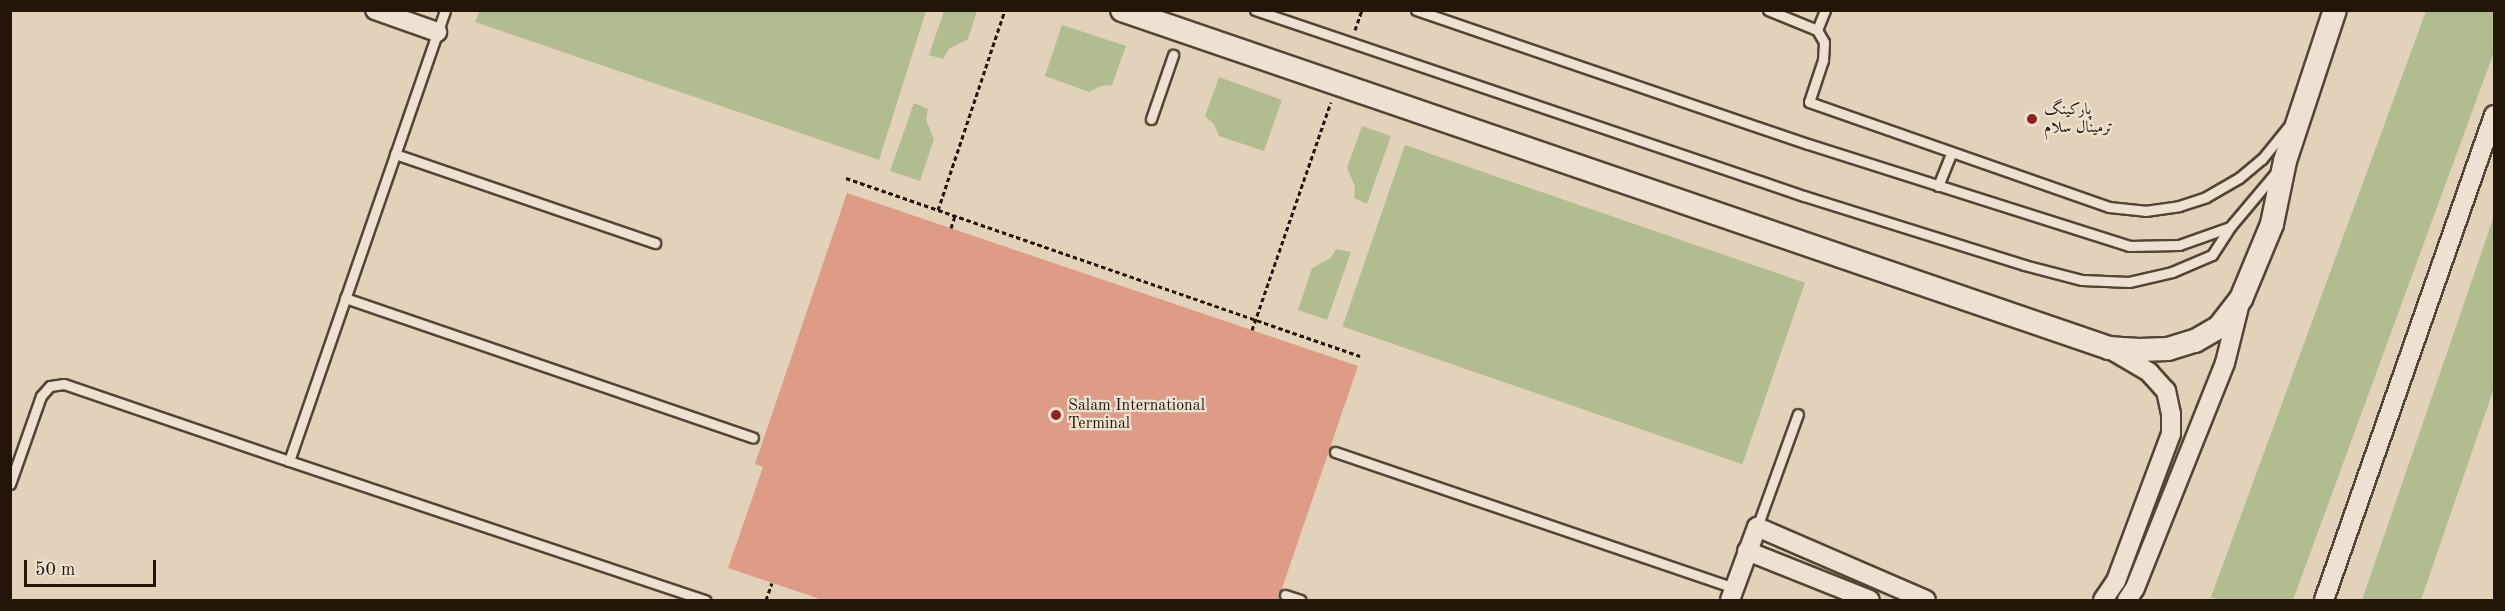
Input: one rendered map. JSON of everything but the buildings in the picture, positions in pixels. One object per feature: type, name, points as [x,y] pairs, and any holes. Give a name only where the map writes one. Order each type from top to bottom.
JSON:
[{"type":"street","points":[[375,10],[437,32]]},
{"type":"street","points":[[1122,10],[2109,348],[2149,372],[2166,391],[2171,414],[2171,434],[2116,581],[2103,600]]},
{"type":"street","points":[[2127,600],[2135,588],[2225,363],[2241,299],[2272,224],[2285,161],[2335,10]]},
{"type":"street","points":[[2324,600],[2494,115]]},
{"type":"street","points":[[2109,348],[2168,349],[2195,342],[2219,327],[2241,299]]},
{"type":"street","points":[[1732,594],[1757,527],[1926,600]]},
{"type":"street","points":[[1747,551],[1870,600]]},
{"type":"lane","points":[[289,461],[445,10]]},
{"type":"lane","points":[[1255,10],[1804,196],[2024,265],[2082,280],[2129,282],[2172,272],[2212,255],[2230,227],[2285,161]]},
{"type":"lane","points":[[1416,10],[1938,186],[2129,246],[2179,245],[2230,227]]},
{"type":"lane","points":[[1768,10],[1817,30],[1824,42],[1823,60],[1809,102],[2109,207],[2145,211],[2179,206],[2206,197],[2239,178],[2262,159],[2301,111]]},
{"type":"lane","points":[[1817,30],[1825,10]]},
{"type":"lane","points":[[1151,119],[1173,55]]},
{"type":"lane","points":[[1938,186],[1951,153]]},
{"type":"lane","points":[[395,154],[655,243]]},
{"type":"lane","points":[[345,298],[753,438]]},
{"type":"lane","points":[[10,484],[41,396],[50,386],[64,384],[705,600]]},
{"type":"lane","points":[[1757,527],[1798,414]]},
{"type":"lane","points":[[1335,452],[1732,594]]},
{"type":"lane","points":[[1285,596],[1300,600]]},
{"type":"path","points":[[939,210],[1005,10]]},
{"type":"path","points":[[1351,43],[1362,10]]},
{"type":"path","points":[[1252,330],[1337,84]]},
{"type":"path","points":[[846,178],[1360,356]]},
{"type":"path","points":[[951,228],[955,216]]},
{"type":"path","points":[[766,600],[772,583]]},
{"type":"green space","points":[[480,10],[926,11],[879,160],[475,22]]},
{"type":"green space","points":[[944,11],[977,11],[968,39],[949,49],[943,59],[929,55]]},
{"type":"green space","points":[[2426,11],[2494,11],[2494,52],[2293,600],[2220,600],[2211,597]]},
{"type":"green space","points":[[1062,25],[1126,46],[1112,85],[1101,86],[1089,92],[1045,76]]},
{"type":"green space","points":[[1219,77],[1282,100],[1264,151],[1219,136],[1214,124],[1205,116]]},
{"type":"green space","points":[[914,103],[928,109],[926,120],[934,139],[920,181],[890,171]]},
{"type":"green space","points":[[1362,126],[1391,136],[1367,204],[1354,198],[1355,187],[1347,168]]},
{"type":"green space","points":[[1405,145],[1805,283],[1742,464],[1342,327]]},
{"type":"green space","points":[[2494,216],[2494,388],[2421,600],[2362,600]]},
{"type":"green space","points":[[1336,249],[1351,252],[1327,320],[1298,310],[1312,268],[1331,258]]},
{"type":"place","name":"پارکینگ ترمینال سلام","points":[[2032,119]]},
{"type":"place","name":"Salam International Terminal","points":[[1056,415]]}]
